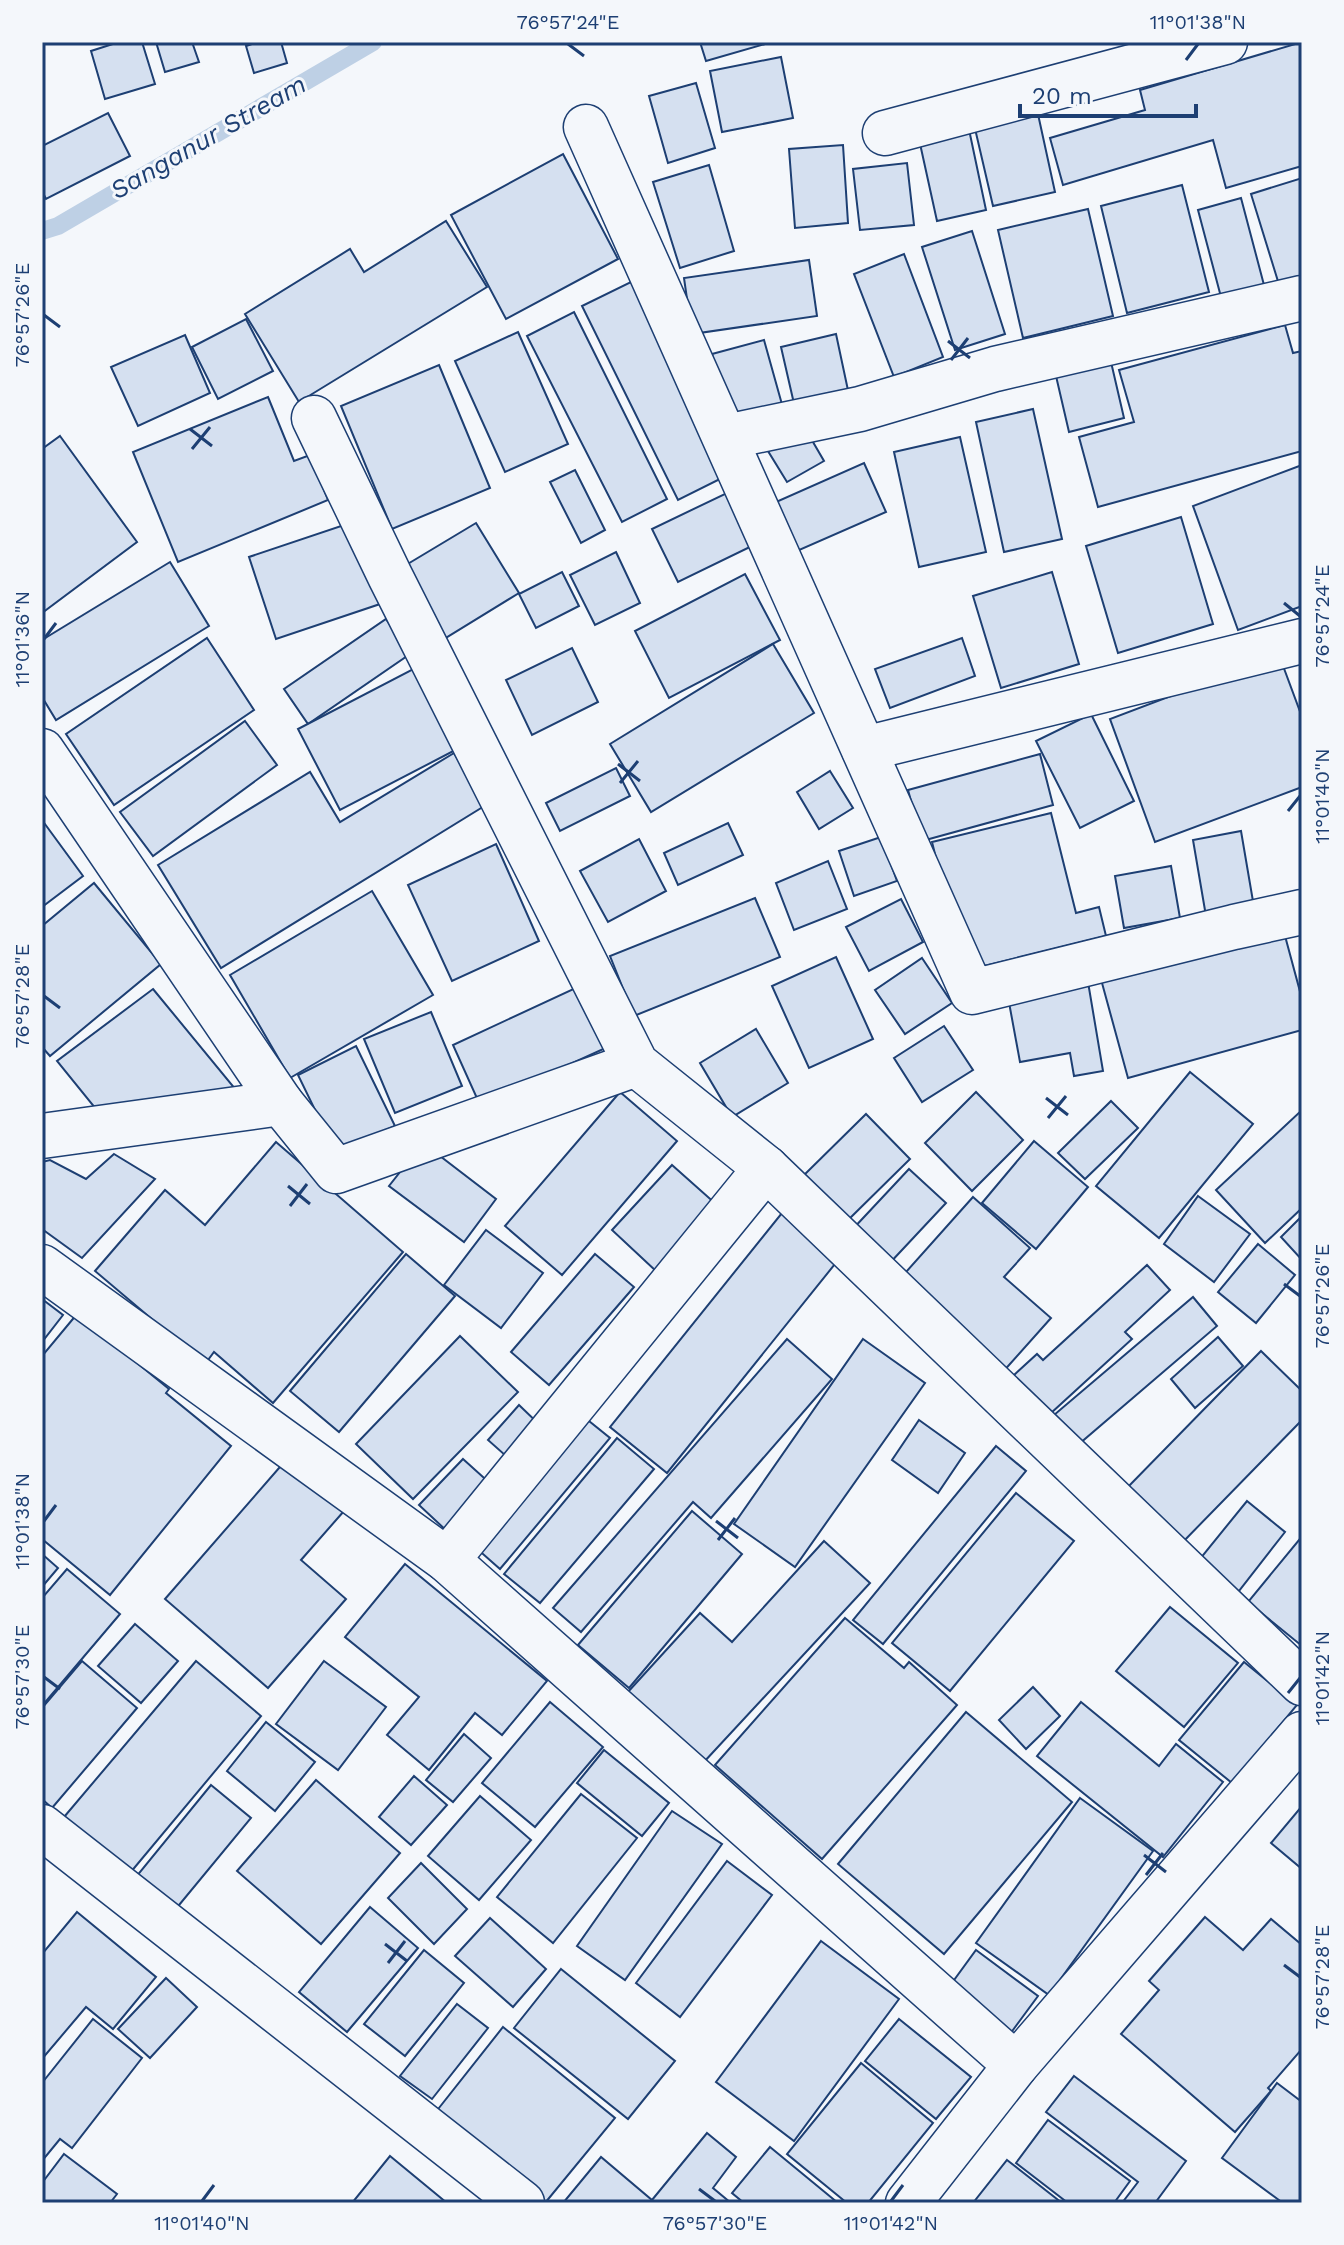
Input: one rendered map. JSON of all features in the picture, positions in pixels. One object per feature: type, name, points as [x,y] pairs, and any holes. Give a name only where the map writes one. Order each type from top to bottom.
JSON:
[{"type":"street","points":[[885,133],[1225,42]]},
{"type":"street","points":[[586,127],[972,992],[1302,912]]},
{"type":"street","points":[[726,437],[860,409],[995,369],[1302,298]]},
{"type":"street","points":[[314,418],[390,576],[636,1064],[766,1168],[1302,1683]]},
{"type":"street","points":[[864,749],[1302,641]]},
{"type":"street","points":[[42,751],[281,1103],[336,1171],[636,1064]]},
{"type":"street","points":[[42,1136],[281,1103]]},
{"type":"street","points":[[447,1560],[766,1168]]},
{"type":"street","points":[[42,1267],[447,1560],[1016,2065]]},
{"type":"street","points":[[908,2203],[1016,2065],[1302,1734]]},
{"type":"street","points":[[42,1827],[522,2203]]},
{"type":"building","points":[[119,42],[142,42],[155,84],[105,99],[91,51]]},
{"type":"building","points":[[156,42],[192,42],[199,62],[165,72]]},
{"type":"building","points":[[258,42],[281,42],[287,63],[254,73],[246,46]]},
{"type":"building","points":[[700,42],[772,42],[706,61]]},
{"type":"building","points":[[1302,42],[1302,166],[1226,188],[1213,140],[1063,185],[1050,138],[1145,110],[1140,90]]},
{"type":"building","points":[[781,57],[793,118],[722,132],[710,71]]},
{"type":"building","points":[[696,83],[715,148],[668,163],[649,96]]},
{"type":"building","points":[[1036,105],[1055,192],[993,206],[973,120]]},
{"type":"building","points":[[108,113],[130,156],[46,199],[42,191],[42,146]]},
{"type":"building","points":[[967,120],[986,210],[937,221],[917,130]]},
{"type":"building","points":[[843,145],[848,223],[795,228],[789,149]]},
{"type":"building","points":[[563,154],[618,259],[506,319],[451,215]]},
{"type":"building","points":[[907,163],[914,225],[860,230],[853,169]]},
{"type":"building","points":[[709,165],[734,251],[680,268],[653,182]]},
{"type":"building","points":[[1302,178],[1302,285],[1281,291],[1251,194]]},
{"type":"building","points":[[1182,185],[1209,292],[1127,313],[1101,206]]},
{"type":"building","points":[[1241,198],[1264,285],[1221,297],[1198,210]]},
{"type":"building","points":[[1088,209],[1113,316],[1023,338],[998,230]]},
{"type":"building","points":[[446,221],[487,287],[299,402],[245,314],[350,249],[364,272]]},
{"type":"building","points":[[972,231],[1005,334],[955,350],[922,247]]},
{"type":"building","points":[[904,254],[943,357],[894,377],[854,274]]},
{"type":"building","points":[[809,260],[817,316],[692,334],[684,278]]},
{"type":"building","points":[[637,279],[732,473],[678,500],[582,306]]},
{"type":"building","points":[[574,312],[667,499],[622,522],[527,336]]},
{"type":"building","points":[[246,319],[273,371],[218,399],[192,347]]},
{"type":"building","points":[[1285,325],[1293,353],[1302,351],[1302,451],[1098,507],[1079,437],[1134,422],[1119,370]]},
{"type":"building","points":[[518,332],[568,444],[505,472],[455,361]]},
{"type":"building","points":[[836,334],[849,395],[795,408],[781,347]]},
{"type":"building","points":[[185,335],[210,393],[138,426],[111,367]]},
{"type":"building","points":[[764,340],[783,408],[729,423],[712,354]]},
{"type":"building","points":[[1111,362],[1124,418],[1069,432],[1056,376]]},
{"type":"building","points":[[439,365],[490,488],[392,529],[341,406]]},
{"type":"building","points":[[268,397],[294,461],[310,455],[328,500],[178,562],[133,452]]},
{"type":"building","points":[[1033,409],[1062,539],[1004,552],[976,422]]},
{"type":"building","points":[[806,430],[824,461],[787,482],[768,451]]},
{"type":"building","points":[[60,436],[137,542],[42,613],[42,449]]},
{"type":"building","points":[[960,437],[986,552],[919,567],[894,452]]},
{"type":"building","points":[[864,463],[886,512],[797,551],[776,502]]},
{"type":"building","points":[[1302,465],[1302,606],[1238,630],[1193,506]]},
{"type":"building","points":[[575,470],[605,530],[581,543],[550,482]]},
{"type":"building","points":[[729,492],[754,545],[678,582],[652,529]]},
{"type":"building","points":[[1181,517],[1213,624],[1118,653],[1086,546]]},
{"type":"building","points":[[356,521],[383,603],[276,639],[249,557]]},
{"type":"building","points":[[476,523],[519,593],[439,642],[396,571]]},
{"type":"building","points":[[616,552],[640,603],[595,625],[570,575]]},
{"type":"building","points":[[170,562],[209,626],[56,720],[42,697],[42,640]]},
{"type":"building","points":[[562,572],[579,606],[536,628],[519,594]]},
{"type":"building","points":[[1052,572],[1079,664],[1001,688],[973,596]]},
{"type":"building","points":[[745,574],[780,640],[669,698],[635,631]]},
{"type":"building","points":[[386,619],[410,654],[308,724],[284,689]]},
{"type":"building","points":[[207,638],[254,710],[114,805],[66,734]]},
{"type":"building","points":[[962,638],[975,676],[890,708],[875,669]]},
{"type":"building","points":[[773,644],[814,713],[651,812],[610,744]]},
{"type":"building","points":[[572,648],[598,702],[532,735],[506,680]]},
{"type":"building","points":[[1279,655],[1302,717],[1302,787],[1155,842],[1110,719]]},
{"type":"building","points":[[421,665],[463,746],[340,810],[298,729]]},
{"type":"building","points":[[1091,714],[1134,801],[1080,828],[1036,741]]},
{"type":"building","points":[[245,721],[277,765],[153,856],[120,812]]},
{"type":"building","points":[[454,753],[486,805],[221,968],[158,865],[310,772],[340,822]]},
{"type":"building","points":[[1040,754],[1053,805],[922,841],[908,790]]},
{"type":"building","points":[[616,768],[630,796],[560,831],[546,803]]},
{"type":"building","points":[[830,771],[853,808],[819,829],[797,792]]},
{"type":"building","points":[[1051,813],[1076,913],[1099,907],[1106,936],[964,971],[932,842]]},
{"type":"building","points":[[42,820],[83,876],[42,907]]},
{"type":"building","points":[[728,823],[743,855],[678,885],[664,853]]},
{"type":"building","points":[[1241,831],[1255,913],[1207,922],[1193,840]]},
{"type":"building","points":[[881,837],[897,881],[854,896],[839,851]]},
{"type":"building","points":[[639,839],[666,891],[608,922],[580,871]]},
{"type":"building","points":[[496,844],[539,941],[452,981],[408,885]]},
{"type":"building","points":[[828,861],[847,909],[794,930],[776,883]]},
{"type":"building","points":[[1171,866],[1180,918],[1124,928],[1115,876]]},
{"type":"building","points":[[94,883],[161,964],[50,1056],[42,1047],[42,926]]},
{"type":"building","points":[[372,891],[433,995],[290,1078],[230,975]]},
{"type":"building","points":[[755,898],[780,957],[634,1016],[610,956]]},
{"type":"building","points":[[901,899],[923,942],[869,971],[846,927]]},
{"type":"building","points":[[1281,921],[1302,999],[1302,1030],[1128,1078],[1099,972]]},
{"type":"building","points":[[836,957],[873,1039],[809,1068],[772,986]]},
{"type":"building","points":[[922,958],[952,1003],[905,1034],[875,990]]},
{"type":"building","points":[[1088,982],[1103,1071],[1074,1076],[1070,1053],[1020,1062],[1008,997]]},
{"type":"building","points":[[582,985],[610,1046],[480,1105],[453,1045]]},
{"type":"building","points":[[153,989],[241,1096],[104,1119],[57,1061]]},
{"type":"building","points":[[431,1012],[462,1086],[395,1113],[364,1039]]},
{"type":"building","points":[[944,1026],[973,1070],[922,1102],[894,1058]]},
{"type":"building","points":[[756,1029],[788,1083],[732,1117],[700,1063]]},
{"type":"building","points":[[356,1046],[395,1126],[336,1153],[298,1075]]},
{"type":"building","points":[[1190,1072],[1253,1124],[1159,1238],[1096,1186]]},
{"type":"building","points":[[620,1092],[677,1141],[562,1275],[505,1226]]},
{"type":"building","points":[[976,1092],[1023,1140],[972,1191],[925,1143]]},
{"type":"building","points":[[1111,1101],[1138,1128],[1085,1179],[1058,1153]]},
{"type":"building","points":[[1302,1110],[1302,1208],[1265,1243],[1216,1190]]},
{"type":"building","points":[[866,1114],[910,1159],[843,1225],[799,1180]]},
{"type":"building","points":[[1034,1141],[1088,1187],[1036,1249],[982,1203]]},
{"type":"building","points":[[276,1142],[403,1252],[273,1403],[214,1352],[205,1364],[95,1271],[165,1190],[205,1225]]},
{"type":"building","points":[[423,1143],[496,1199],[464,1242],[389,1186]]},
{"type":"building","points":[[114,1154],[155,1179],[82,1258],[42,1229],[42,1162],[50,1160],[86,1179]]},
{"type":"building","points":[[672,1165],[717,1205],[657,1272],[612,1230]]},
{"type":"building","points":[[909,1169],[946,1203],[887,1266],[850,1232]]},
{"type":"building","points":[[1198,1196],[1250,1234],[1214,1282],[1164,1244]]},
{"type":"building","points":[[973,1197],[1030,1248],[1004,1277],[1051,1318],[1001,1374],[898,1281]]},
{"type":"building","points":[[790,1203],[847,1249],[667,1473],[610,1427]]},
{"type":"building","points":[[1302,1216],[1302,1260],[1281,1237]]},
{"type":"building","points":[[486,1230],[543,1273],[501,1328],[444,1285]]},
{"type":"building","points":[[1258,1244],[1295,1275],[1256,1323],[1218,1292]]},
{"type":"building","points":[[406,1254],[455,1296],[339,1432],[290,1391]]},
{"type":"building","points":[[595,1254],[634,1287],[549,1385],[511,1352]]},
{"type":"building","points":[[1147,1265],[1170,1290],[1125,1332],[1132,1339],[1039,1424],[1003,1385],[1037,1354],[1043,1360]]},
{"type":"building","points":[[1193,1297],[1217,1326],[1079,1444],[1054,1415]]},
{"type":"building","points":[[42,1299],[63,1315],[42,1342]]},
{"type":"building","points":[[77,1314],[169,1389],[166,1393],[231,1446],[110,1595],[42,1539],[42,1356]]},
{"type":"building","points":[[460,1336],[518,1392],[413,1499],[356,1444]]},
{"type":"building","points":[[1218,1337],[1243,1366],[1195,1408],[1171,1379]]},
{"type":"building","points":[[787,1339],[832,1379],[711,1518],[693,1502],[581,1632],[553,1608]]},
{"type":"building","points":[[863,1339],[925,1383],[795,1567],[734,1524]]},
{"type":"building","points":[[1261,1351],[1302,1391],[1302,1420],[1178,1547],[1123,1492]]},
{"type":"building","points":[[519,1405],[544,1429],[514,1463],[488,1440]]},
{"type":"building","points":[[584,1417],[610,1438],[500,1569],[475,1547]]},
{"type":"building","points":[[919,1420],[965,1453],[938,1493],[892,1460]]},
{"type":"building","points":[[617,1438],[654,1469],[540,1603],[504,1574]]},
{"type":"building","points":[[996,1446],[1026,1471],[883,1644],[853,1620]]},
{"type":"building","points":[[463,1459],[493,1486],[449,1533],[419,1505]]},
{"type":"building","points":[[286,1460],[344,1511],[301,1560],[346,1599],[268,1688],[165,1599]]},
{"type":"building","points":[[1016,1493],[1074,1541],[950,1691],[892,1643]]},
{"type":"building","points":[[1247,1501],[1285,1532],[1235,1596],[1195,1565]]},
{"type":"building","points":[[692,1511],[742,1554],[629,1688],[578,1645]]},
{"type":"building","points":[[1299,1540],[1302,1543],[1302,1646],[1248,1602]]},
{"type":"building","points":[[824,1541],[870,1583],[703,1763],[627,1693],[700,1613],[732,1642]]},
{"type":"building","points":[[42,1554],[58,1568],[42,1587]]},
{"type":"building","points":[[405,1564],[547,1681],[502,1735],[475,1713],[429,1770],[387,1735],[419,1697],[345,1637]]},
{"type":"building","points":[[67,1569],[120,1614],[42,1706],[42,1598]]},
{"type":"building","points":[[1170,1607],[1238,1663],[1184,1727],[1116,1671]]},
{"type":"building","points":[[845,1618],[904,1668],[909,1662],[957,1705],[822,1859],[715,1765]]},
{"type":"building","points":[[135,1624],[178,1661],[141,1703],[98,1666]]},
{"type":"building","points":[[82,1661],[137,1708],[52,1808],[42,1799],[42,1708]]},
{"type":"building","points":[[196,1661],[261,1716],[125,1879],[59,1823]]},
{"type":"building","points":[[324,1661],[386,1707],[338,1770],[276,1724]]},
{"type":"building","points":[[1244,1662],[1297,1705],[1232,1783],[1179,1740]]},
{"type":"building","points":[[1033,1687],[1060,1716],[1026,1749],[999,1720]]},
{"type":"building","points":[[550,1702],[603,1747],[535,1827],[482,1783]]},
{"type":"building","points":[[1081,1702],[1159,1766],[1176,1744],[1223,1782],[1163,1857],[1037,1756]]},
{"type":"building","points":[[966,1712],[1072,1802],[944,1954],[838,1864]]},
{"type":"building","points":[[266,1722],[315,1762],[275,1811],[227,1771]]},
{"type":"building","points":[[464,1734],[491,1758],[453,1802],[426,1780]]},
{"type":"building","points":[[604,1750],[669,1803],[642,1836],[577,1783]]},
{"type":"building","points":[[414,1776],[447,1805],[411,1845],[379,1817]]},
{"type":"building","points":[[316,1780],[400,1853],[321,1944],[237,1871]]},
{"type":"building","points":[[211,1785],[251,1818],[170,1916],[131,1883]]},
{"type":"building","points":[[581,1794],[637,1838],[553,1943],[497,1897]]},
{"type":"building","points":[[480,1796],[531,1840],[479,1900],[428,1856]]},
{"type":"building","points":[[1080,1798],[1153,1851],[1049,1995],[976,1943]]},
{"type":"building","points":[[1302,1806],[1302,1869],[1271,1843]]},
{"type":"building","points":[[672,1811],[722,1844],[625,1980],[577,1946]]},
{"type":"building","points":[[727,1861],[772,1895],[680,2017],[636,1983]]},
{"type":"building","points":[[421,1863],[467,1909],[434,1944],[388,1898]]},
{"type":"building","points":[[370,1907],[418,1948],[347,2032],[299,1992]]},
{"type":"building","points":[[77,1912],[156,1977],[113,2029],[86,2007],[42,2059],[42,1954]]},
{"type":"building","points":[[1205,1917],[1243,1950],[1271,1919],[1302,1945],[1302,2049],[1235,2132],[1121,2034],[1159,1990],[1149,1981]]},
{"type":"building","points":[[490,1918],[546,1969],[513,2007],[455,1956]]},
{"type":"building","points":[[821,1941],[899,1999],[794,2141],[716,2082]]},
{"type":"building","points":[[424,1950],[464,1983],[405,2056],[364,2024]]},
{"type":"building","points":[[976,1950],[1038,1996],[1010,2034],[949,1987]]},
{"type":"building","points":[[561,1969],[675,2061],[628,2119],[514,2028]]},
{"type":"building","points":[[166,1978],[197,2007],[150,2058],[118,2029]]},
{"type":"building","points":[[457,2004],[488,2028],[432,2099],[400,2076]]},
{"type":"building","points":[[93,2019],[142,2058],[72,2148],[60,2139],[42,2161],[42,2083]]},
{"type":"building","points":[[899,2019],[971,2077],[936,2119],[865,2061]]},
{"type":"building","points":[[503,2027],[615,2118],[545,2203],[435,2113]]},
{"type":"building","points":[[861,2063],[933,2123],[868,2203],[847,2203],[787,2154]]},
{"type":"building","points":[[1074,2076],[1186,2161],[1155,2203],[1122,2203],[1138,2182],[1046,2112]]},
{"type":"building","points":[[1277,2083],[1302,2102],[1302,2203],[1283,2203],[1222,2158]]},
{"type":"building","points":[[1048,2120],[1130,2181],[1114,2203],[1068,2203],[1016,2163]]},
{"type":"building","points":[[707,2133],[736,2157],[713,2188],[731,2203],[563,2203],[601,2157],[652,2200]]},
{"type":"building","points":[[770,2147],[838,2203],[744,2203],[732,2193]]},
{"type":"building","points":[[64,2154],[117,2194],[110,2203],[42,2203],[42,2183]]},
{"type":"building","points":[[390,2156],[447,2203],[352,2203]]},
{"type":"building","points":[[1007,2160],[1062,2203],[973,2203]]},
{"type":"waterway","name":"Sanganur Stream","points":[[42,231],[58,226],[373,42]]}]
